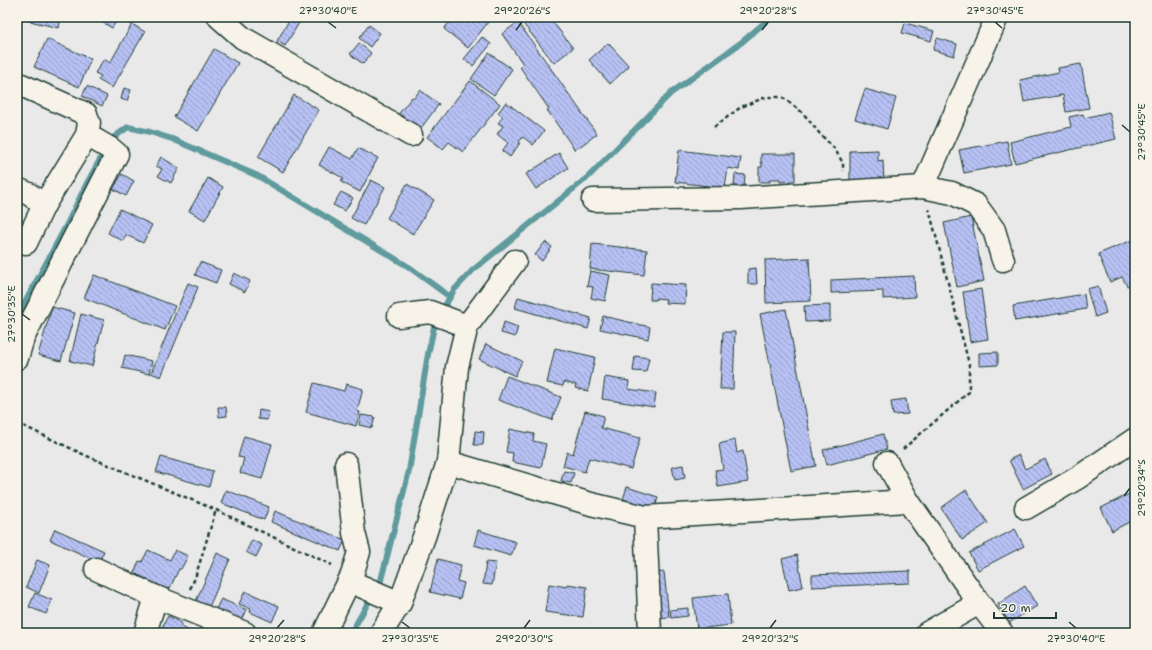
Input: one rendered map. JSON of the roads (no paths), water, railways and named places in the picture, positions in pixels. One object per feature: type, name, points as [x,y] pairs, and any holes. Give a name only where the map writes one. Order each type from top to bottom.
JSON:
[{"type":"street","points":[[219,17],[243,38],[411,134]]},
{"type":"street","points":[[923,187],[997,17]]},
{"type":"street","points":[[17,83],[86,114],[99,142],[117,154],[23,338],[17,358]]},
{"type":"street","points":[[26,243],[44,204],[99,142]]},
{"type":"street","points":[[593,200],[741,198],[923,187],[952,193],[976,205],[994,230],[1002,260]]},
{"type":"street","points":[[17,189],[44,204]]},
{"type":"street","points":[[399,316],[413,314],[449,319],[515,261]]},
{"type":"street","points":[[381,633],[393,600],[425,534],[448,462],[457,367],[449,319]]},
{"type":"street","points":[[1026,508],[1079,477],[1135,438]]},
{"type":"street","points":[[448,462],[591,504],[645,517],[908,500]]},
{"type":"street","points":[[887,463],[908,500],[979,603],[1002,633]]},
{"type":"street","points":[[324,633],[355,580],[359,552],[354,533],[346,464]]},
{"type":"street","points":[[645,517],[650,633]]},
{"type":"street","points":[[96,569],[156,597],[245,633]]},
{"type":"street","points":[[355,580],[393,600]]},
{"type":"street","points":[[144,633],[156,597]]},
{"type":"street","points":[[927,633],[979,603]]},
{"type":"waterway","points":[[351,633],[381,580],[409,471],[428,354],[435,323],[454,290],[473,270],[588,177],[671,93],[742,42],[771,17]]},
{"type":"waterway","points":[[17,321],[21,310],[102,156],[113,138],[128,127],[172,139],[258,176],[409,267],[450,297]]}]
